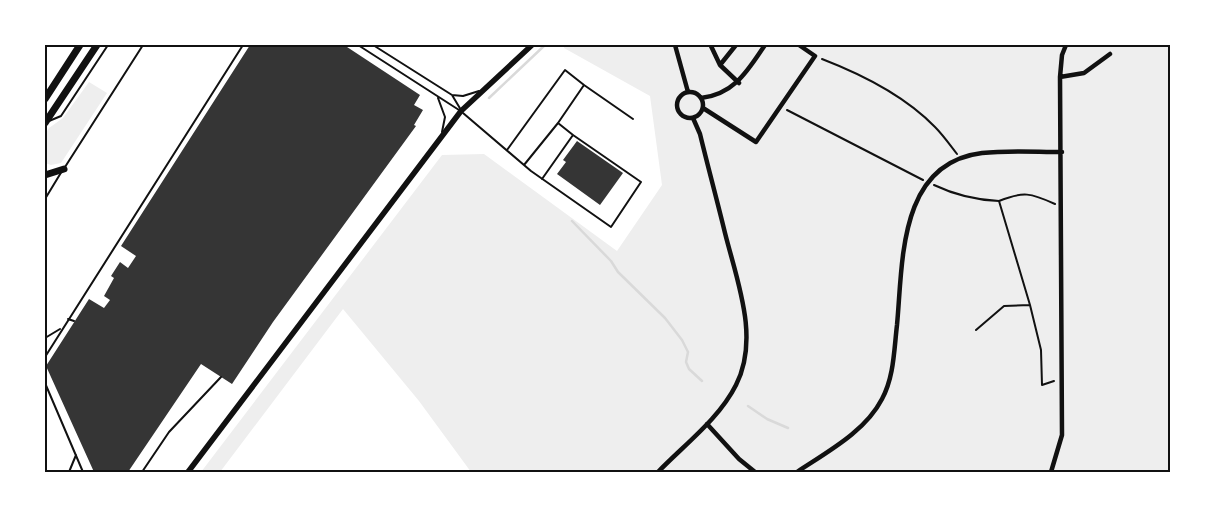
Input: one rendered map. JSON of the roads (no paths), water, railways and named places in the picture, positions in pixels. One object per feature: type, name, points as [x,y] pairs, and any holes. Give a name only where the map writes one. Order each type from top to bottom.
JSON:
[{"type":"highway","points":[[45,99],[80,45]]},
{"type":"highway","points":[[45,123],[97,45]]},
{"type":"highway","points":[[45,175],[64,169]]},
{"type":"street","points":[[188,472],[461,111],[532,45]]},
{"type":"street","points":[[675,45],[688,92]]},
{"type":"street","points":[[720,65],[736,45]]},
{"type":"street","points":[[701,98],[708,97],[739,83],[765,45]]},
{"type":"street","points":[[703,108],[756,142],[815,56],[799,45]]},
{"type":"street","points":[[1051,472],[1062,435],[1062,152],[1060,76],[1062,55],[1066,45]]},
{"type":"street","points":[[711,46],[720,65],[739,83]]},
{"type":"street","points":[[1060,76],[1084,73],[1110,54]]},
{"type":"street","points":[[688,92],[696,93],[701,98],[703,108],[700,115],[693,118],[685,117],[677,108],[681,96],[688,92]]},
{"type":"street","points":[[658,472],[707,424],[732,393],[739,380],[744,362],[746,330],[740,293],[700,134],[693,118]]},
{"type":"street","points":[[796,472],[843,441],[866,422],[882,399],[892,371],[906,228],[914,203],[928,183],[940,171],[961,158],[982,153],[1062,152]]},
{"type":"street","points":[[707,424],[739,459],[755,472]]},
{"type":"lane","points":[[45,123],[62,116],[108,45]]},
{"type":"lane","points":[[45,200],[143,45]]},
{"type":"lane","points":[[45,358],[68,318],[244,45]]},
{"type":"lane","points":[[358,45],[461,111],[524,166],[611,227],[642,182],[558,123]]},
{"type":"lane","points":[[374,45],[452,96],[461,111]]},
{"type":"lane","points":[[507,150],[565,70],[634,119]]},
{"type":"lane","points":[[524,166],[558,123],[584,85]]},
{"type":"lane","points":[[452,96],[464,96],[482,90]]},
{"type":"lane","points":[[437,96],[445,117],[441,138]]},
{"type":"lane","points":[[542,179],[573,135]]},
{"type":"lane","points":[[68,318],[74,322]]},
{"type":"lane","points":[[45,338],[62,328]]},
{"type":"lane","points":[[142,472],[169,432],[221,377]]},
{"type":"lane","points":[[45,383],[83,472]]},
{"type":"lane","points":[[69,472],[76,455]]},
{"type":"lane","points":[[144,467],[146,472]]},
{"type":"waterway","points":[[489,98],[545,45]]},
{"type":"waterway","points":[[572,221],[611,261],[618,272],[665,318],[682,340],[688,352],[686,362],[689,369],[702,381]]},
{"type":"waterway","points":[[748,406],[767,419],[788,428]]}]
